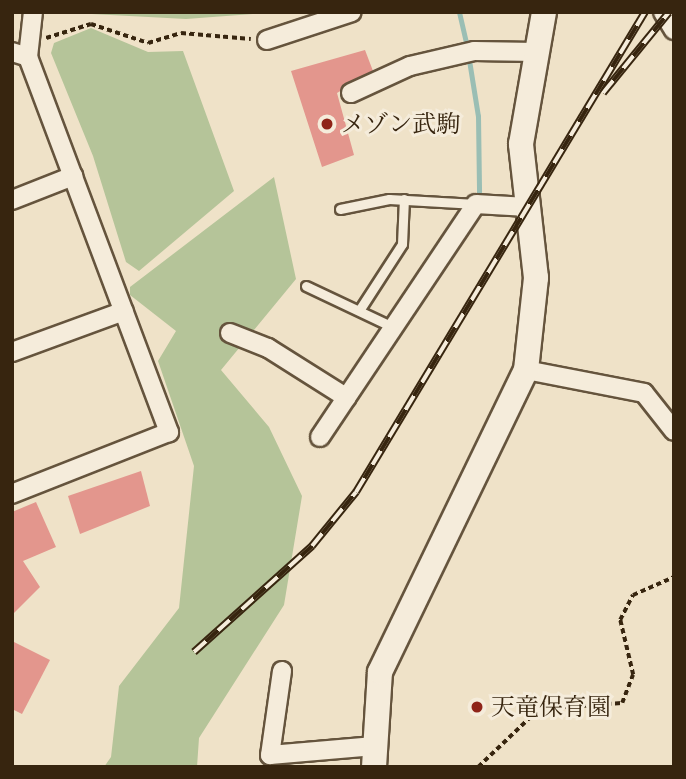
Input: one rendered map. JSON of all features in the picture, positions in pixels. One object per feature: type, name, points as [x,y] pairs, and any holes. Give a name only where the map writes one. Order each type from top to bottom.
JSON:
[{"type":"street","points":[[12,494],[169,432],[73,176],[20,55],[33,12]]},
{"type":"street","points":[[267,40],[352,12]]},
{"type":"street","points":[[282,671],[270,755],[284,760],[375,756],[380,672],[526,370],[536,305],[521,144],[544,12]]},
{"type":"street","points":[[663,12],[674,30]]},
{"type":"street","points":[[351,93],[410,66],[474,51],[536,52]]},
{"type":"street","points":[[12,200],[73,176]]},
{"type":"street","points":[[320,436],[396,329],[476,204],[527,208]]},
{"type":"street","points":[[12,352],[124,311]]},
{"type":"street","points":[[230,333],[268,348],[347,398]]},
{"type":"street","points":[[526,370],[644,393],[674,431]]},
{"type":"lane","points":[[340,209],[404,199],[476,204]]},
{"type":"lane","points":[[360,309],[402,244],[404,199]]},
{"type":"lane","points":[[306,286],[360,309],[396,329]]},
{"type":"path","points":[[20,55],[46,38],[91,24],[148,43],[181,33],[267,40]]},
{"type":"path","points":[[478,767],[539,709],[622,703],[633,675],[620,620],[633,595],[674,577]]},
{"type":"green space","points":[[54,12],[281,12],[186,19]]},
{"type":"green space","points":[[91,28],[148,52],[183,51],[234,191],[139,271],[126,262],[93,156],[51,53],[54,43]]},
{"type":"green space","points":[[274,177],[296,279],[221,370],[269,427],[302,496],[284,605],[199,738],[197,767],[104,767],[111,757],[119,686],[179,608],[194,466],[158,361],[176,331],[130,295],[130,287]]},
{"type":"building","name":"メゾン武駒","points":[[365,50],[373,71],[337,93],[354,155],[322,167],[291,71]]},
{"type":"building","points":[[141,471],[150,506],[80,534],[68,496]]},
{"type":"building","points":[[36,502],[56,547],[23,561],[40,587],[12,615],[12,512]]},
{"type":"building","points":[[12,641],[50,660],[22,714],[12,709]]},
{"type":"waterway","points":[[459,12],[466,42]]},
{"type":"waterway","points":[[469,60],[478,116],[479,192]]},
{"type":"railway","points":[[194,652],[312,546],[356,492],[645,12]]},
{"type":"railway","points":[[603,93],[669,12]]},
{"type":"place","name":"メゾン武駒","points":[[327,124]]},
{"type":"place","name":"天竜保育園","points":[[477,707]]}]
